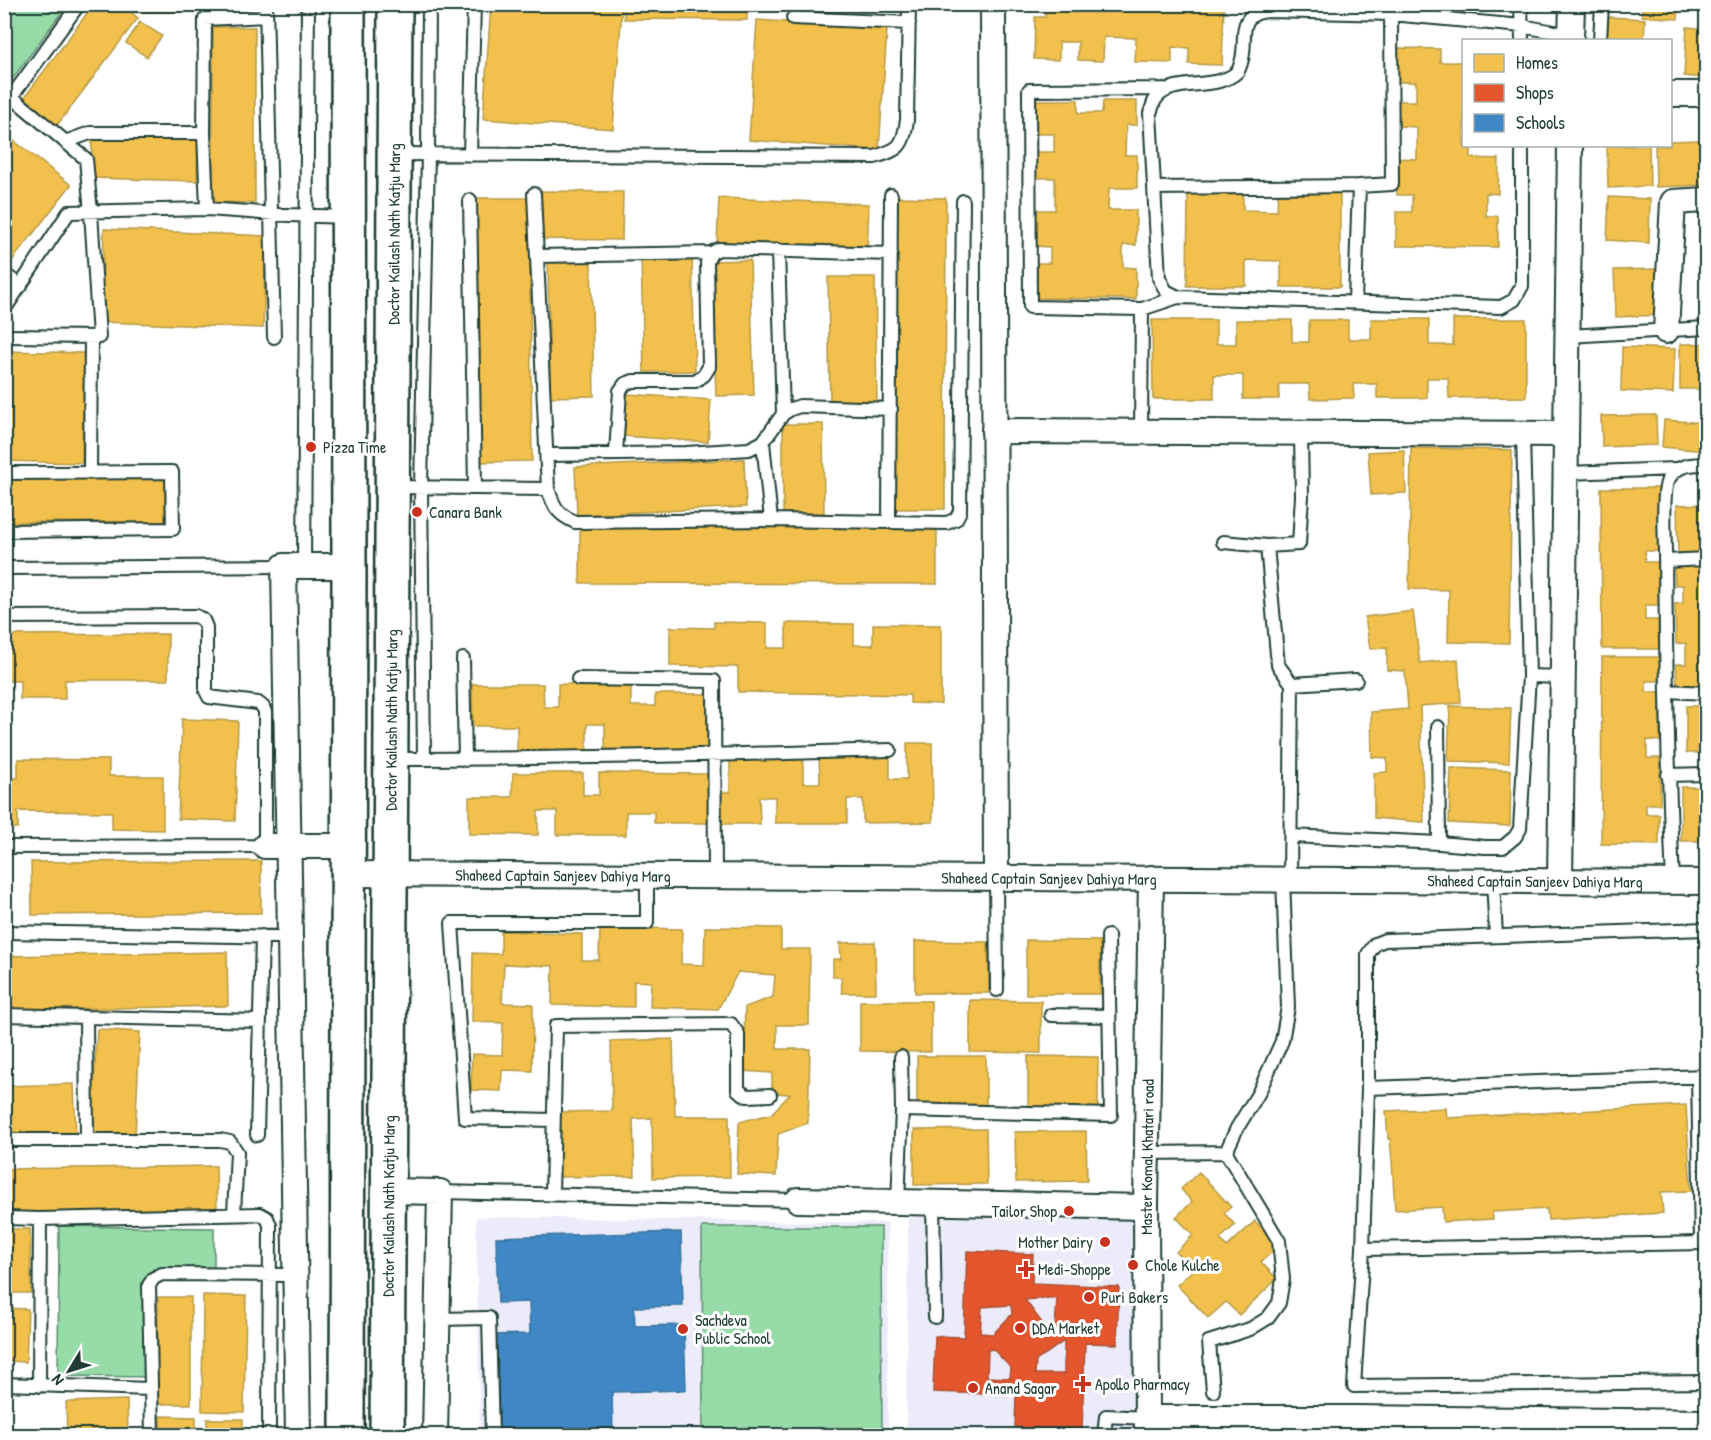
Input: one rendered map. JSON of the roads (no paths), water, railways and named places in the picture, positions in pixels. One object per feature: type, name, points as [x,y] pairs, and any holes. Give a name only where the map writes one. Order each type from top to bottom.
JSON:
[{"type":"main road","points":[[347,1436],[348,4]]},
{"type":"main road","name":"Doctor Kailash Nath Katju Marg","points":[[387,1436],[391,759],[407,487],[394,154],[395,4]]},
{"type":"street","points":[[993,4],[996,878]]},
{"type":"street","points":[[1571,38],[1572,4]]},
{"type":"street","points":[[1672,94],[1707,94]]},
{"type":"street","points":[[1560,881],[1570,147]]},
{"type":"street","points":[[1666,331],[1673,202],[1707,200]]},
{"type":"street","points":[[994,431],[1566,434]]},
{"type":"street","points":[[298,1436],[290,937],[277,846],[294,566],[349,566]]},
{"type":"street","name":"Shaheed Captain Sanjeev Dahiya Marg","points":[[277,846],[347,860],[390,874],[1707,882]]},
{"type":"street","name":"Master Komal Khatari road","points":[[1147,1427],[1146,1207],[1151,878]]},
{"type":"street","points":[[388,1191],[440,1192],[435,1436]]},
{"type":"street","points":[[798,1200],[1146,1207]]},
{"type":"street","points":[[1147,1427],[1453,1427],[1707,1422]]},
{"type":"lane","points":[[4,336],[99,337],[86,159],[65,141],[8,102],[79,4]]},
{"type":"lane","points":[[4,568],[294,566],[307,216],[308,4]]},
{"type":"lane","points":[[424,759],[407,487],[428,154],[429,4]]},
{"type":"lane","points":[[471,155],[474,4]]},
{"type":"lane","points":[[394,154],[874,157],[894,151],[904,139],[907,120],[909,4]]},
{"type":"lane","points":[[1521,4],[1521,39]]},
{"type":"lane","points":[[1600,39],[1602,4]]},
{"type":"lane","points":[[1522,147],[1522,286],[1514,300],[1501,306],[1178,297],[1142,309],[1030,307],[1029,90],[1170,89],[1221,81],[1238,71],[1244,55],[1244,26],[1258,8],[1391,14],[1521,26],[1571,38]]},
{"type":"lane","points":[[207,209],[204,133],[205,19],[266,10],[274,337]]},
{"type":"lane","points":[[1154,188],[1392,184],[1391,14]]},
{"type":"lane","points":[[793,18],[909,23]]},
{"type":"lane","points":[[1170,89],[1156,98],[1150,113],[1159,278],[1166,291],[1178,297]]},
{"type":"lane","points":[[65,141],[90,133],[204,133]]},
{"type":"lane","points":[[1356,302],[1359,186]]},
{"type":"lane","points":[[534,194],[548,489],[554,507],[564,517],[575,522],[771,520],[947,523],[956,519],[960,511],[963,201]]},
{"type":"lane","points":[[889,522],[891,195]]},
{"type":"lane","points":[[470,200],[475,488]]},
{"type":"lane","points":[[4,310],[69,212],[207,209],[348,217]]},
{"type":"lane","points":[[537,256],[711,253],[719,249],[891,254]]},
{"type":"lane","points":[[778,250],[783,414]]},
{"type":"lane","points":[[616,453],[620,391],[625,384],[633,381],[694,381],[704,375],[709,367],[706,262],[711,253]]},
{"type":"lane","points":[[4,273],[21,286]]},
{"type":"lane","points":[[1141,432],[1142,309]]},
{"type":"lane","points":[[1568,336],[1707,328]]},
{"type":"lane","points":[[90,472],[91,337]]},
{"type":"lane","points":[[548,455],[686,453],[749,449],[763,441],[783,414],[800,406],[891,409]]},
{"type":"lane","points":[[1222,542],[1267,546],[1299,544],[1302,496],[1301,433]]},
{"type":"lane","points":[[1291,836],[1503,847],[1515,837],[1520,829],[1529,676],[1523,434]]},
{"type":"lane","points":[[763,441],[771,520]]},
{"type":"lane","points":[[1566,473],[1676,469],[1690,464],[1707,464]]},
{"type":"lane","points":[[1673,882],[1668,775],[1665,561],[1666,482],[1676,469]]},
{"type":"lane","points":[[4,473],[172,472],[174,529],[4,531]]},
{"type":"lane","points":[[407,487],[548,489]]},
{"type":"lane","points":[[1226,1152],[1237,1128],[1258,1094],[1282,1041],[1288,1007],[1286,879],[1291,836],[1292,684],[1278,665],[1267,546]]},
{"type":"lane","points":[[1665,561],[1707,559]]},
{"type":"lane","points":[[4,617],[196,616],[202,620],[206,627],[206,691],[209,697],[258,703],[265,712],[277,846],[4,847]]},
{"type":"lane","points":[[464,659],[465,760]]},
{"type":"lane","points":[[1529,676],[1563,677]]},
{"type":"lane","points":[[578,679],[714,681],[715,876]]},
{"type":"lane","points":[[1292,684],[1356,680]]},
{"type":"lane","points":[[1667,691],[1707,693]]},
{"type":"lane","points":[[1438,727],[1439,843]]},
{"type":"lane","points":[[391,759],[713,756],[890,750]]},
{"type":"lane","points":[[1668,775],[1707,774]]},
{"type":"lane","points":[[553,1120],[465,1118],[453,923],[647,923],[647,876]]},
{"type":"lane","points":[[996,878],[997,990]]},
{"type":"lane","points":[[1492,880],[1496,936]]},
{"type":"lane","points":[[1707,929],[1385,940],[1375,944],[1368,954],[1368,1088],[1363,1249],[1354,1386],[1707,1382]]},
{"type":"lane","points":[[4,932],[290,937]]},
{"type":"lane","points":[[257,1135],[262,936]]},
{"type":"lane","points":[[902,1110],[1111,1115],[1108,936]]},
{"type":"lane","points":[[4,1015],[260,1021]]},
{"type":"lane","points":[[1051,1015],[1108,1016]]},
{"type":"lane","points":[[86,1017],[87,1140]]},
{"type":"lane","points":[[552,1194],[556,1026],[731,1024],[738,1034],[738,1090],[747,1096],[770,1095]]},
{"type":"lane","points":[[898,1202],[902,1110],[901,1057]]},
{"type":"lane","points":[[1363,1249],[1704,1243],[1702,1076],[1368,1088]]},
{"type":"lane","points":[[4,1140],[210,1140],[230,1142],[237,1152],[234,1214]]},
{"type":"lane","points":[[1147,1153],[1226,1152]]},
{"type":"lane","points":[[1213,1391],[1209,1342],[1250,1329],[1268,1318],[1280,1304],[1283,1279],[1279,1241],[1226,1152]]},
{"type":"lane","points":[[440,1192],[798,1200]]},
{"type":"lane","points":[[933,1202],[935,1317]]},
{"type":"lane","points":[[4,1218],[234,1214],[260,1214],[267,1218],[270,1225],[269,1436]]},
{"type":"lane","points":[[39,1386],[40,1219]]},
{"type":"lane","points":[[152,1436],[149,1285],[154,1278],[162,1274],[295,1275]]},
{"type":"lane","points":[[437,1319],[489,1318],[492,1436]]},
{"type":"lane","points":[[4,1384],[150,1389]]},
{"type":"lane","points":[[1104,1436],[1106,1416],[1147,1427]]},
{"type":"place","name":"Pizza Time","points":[[311,447]]},
{"type":"place","name":"Canara Bank","points":[[417,512]]},
{"type":"place","name":"Tailor Shop","points":[[1069,1211]]},
{"type":"place","name":"Mother Dairy","points":[[1105,1242]]},
{"type":"place","name":"Chole Kulche","points":[[1133,1265]]},
{"type":"place","name":"Medi-Shoppe","points":[[1026,1269]]},
{"type":"place","name":"Puri Bakers","points":[[1089,1297]]},
{"type":"place","name":"DDA Market","points":[[1020,1328]]},
{"type":"place","name":"Sachdeva Public School","points":[[683,1329]]},
{"type":"place","name":"Apollo Pharmacy","points":[[1083,1384]]},
{"type":"place","name":"Anand Sagar","points":[[973,1388]]}]
